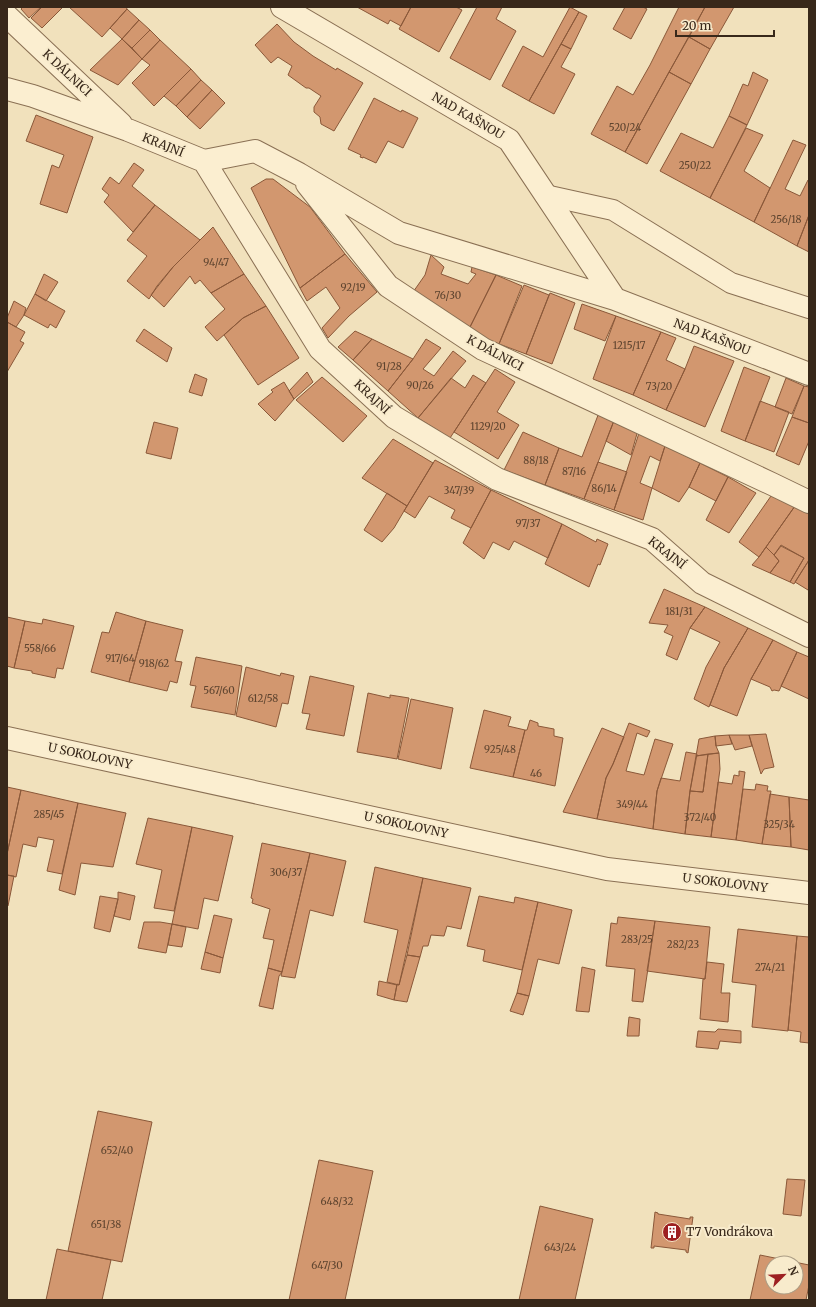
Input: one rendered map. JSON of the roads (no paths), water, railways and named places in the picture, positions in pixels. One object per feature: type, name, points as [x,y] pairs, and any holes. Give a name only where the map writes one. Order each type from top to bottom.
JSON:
[{"type":"street","name":"NAD KAŠNOU","points":[[282,7],[508,140],[615,299]]},
{"type":"street","name":"K DÁLNICI","points":[[7,16],[128,130]]},
{"type":"street","name":"KRAJNÍ","points":[[7,89],[33,96],[128,130],[204,161],[320,349],[394,417],[497,479],[652,539],[702,583],[809,636]]},
{"type":"street","name":"K DÁLNICI","points":[[204,161],[255,151],[299,174],[388,286],[483,349],[809,502]]},
{"type":"street","name":"NAD KAŠNOU","points":[[299,174],[399,233],[615,299],[809,374]]},
{"type":"street","name":"U SOKOLOVNY","points":[[7,738],[607,869],[809,893]]},
{"type":"lane","points":[[545,194],[613,210],[731,283],[809,308]]},
{"type":"place","name":"T7 Vondrákova","points":[[672,1232]]}]
